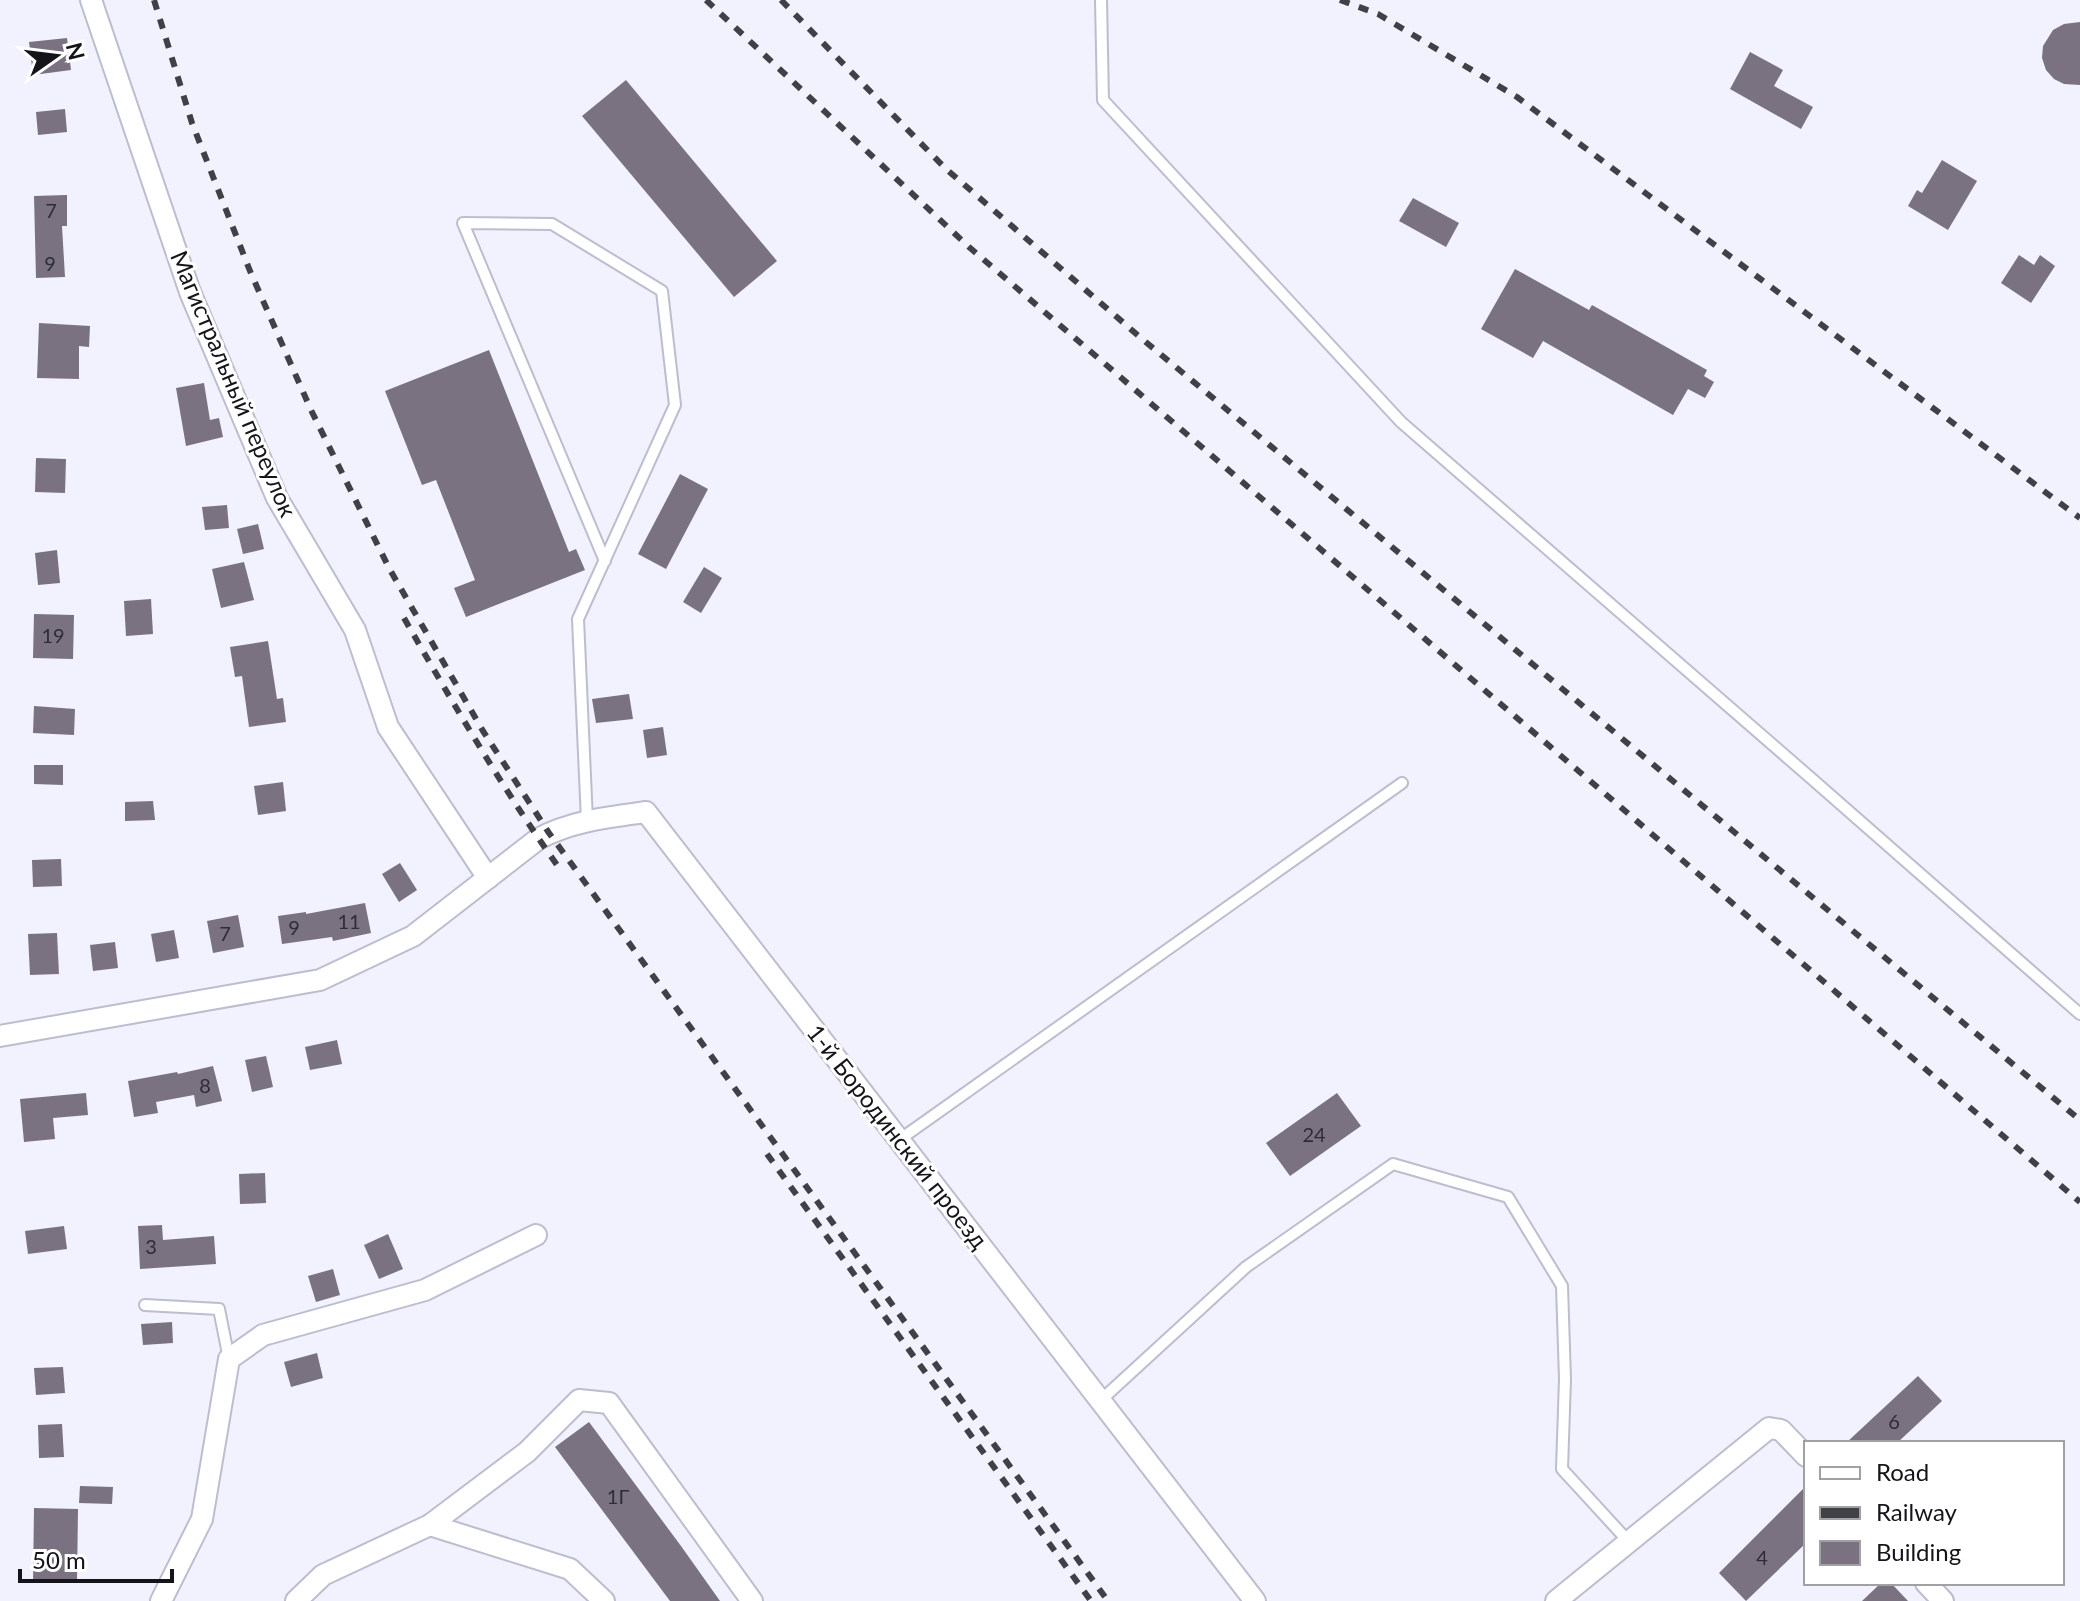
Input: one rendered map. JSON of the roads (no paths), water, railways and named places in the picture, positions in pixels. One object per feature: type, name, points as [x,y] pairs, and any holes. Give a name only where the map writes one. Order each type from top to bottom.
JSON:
[{"type":"street","name":"Магистральный переулок","points":[[91,0],[190,292],[277,498],[355,630],[388,727],[488,878]]},
{"type":"street","name":"1-й Бородинский проезд","points":[[488,878],[549,833],[587,821],[646,812],[1255,1601]]},
{"type":"street","points":[[0,1036],[320,980],[413,936],[488,878]]},
{"type":"street","points":[[161,1601],[202,1519],[229,1359],[263,1335],[425,1290],[536,1235]]},
{"type":"street","points":[[296,1601],[323,1575],[430,1525],[527,1452],[579,1400],[609,1403],[752,1601]]},
{"type":"street","points":[[1556,1601],[1769,1428],[1781,1430],[1804,1454]]},
{"type":"street","points":[[430,1525],[570,1569],[604,1601]]},
{"type":"street","points":[[1928,1585],[1943,1601]]},
{"type":"lane","points":[[1101,0],[1103,100],[1401,422],[2080,1014]]},
{"type":"lane","points":[[587,821],[578,619],[605,561],[675,405],[662,291],[552,224],[463,223],[605,561]]},
{"type":"lane","points":[[899,1140],[1402,783]]},
{"type":"lane","points":[[1100,1401],[1246,1267],[1393,1164],[1508,1197],[1562,1286],[1565,1379],[1562,1469],[1629,1542]]},
{"type":"lane","points":[[145,1305],[219,1309],[229,1359]]},
{"type":"railway","points":[[154,0],[192,123],[250,271],[311,410],[389,568],[483,731],[549,833],[1108,1601]]},
{"type":"railway","points":[[706,0],[969,247],[2080,1202]]},
{"type":"railway","points":[[781,0],[945,168],[1141,338],[2080,1120]]},
{"type":"railway","points":[[1340,0],[1378,14],[1517,97],[2080,518]]},
{"type":"railway","points":[[404,618],[500,779],[562,872]]},
{"type":"railway","points":[[767,1154],[1091,1601]]}]
